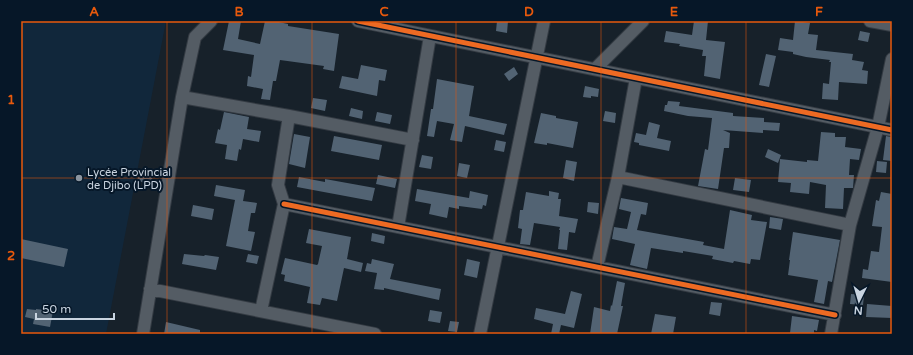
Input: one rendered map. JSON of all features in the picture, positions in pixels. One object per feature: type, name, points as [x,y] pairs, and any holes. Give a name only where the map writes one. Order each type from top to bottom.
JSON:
[{"type":"street","points":[[143,334],[182,97],[195,37],[211,21]]},
{"type":"street","points":[[358,21],[892,130]]},
{"type":"street","points":[[480,334],[544,21]]},
{"type":"street","points":[[595,70],[643,21]]},
{"type":"street","points":[[870,21],[892,25]]},
{"type":"street","points":[[398,227],[430,36]]},
{"type":"street","points":[[831,334],[850,225],[878,127],[892,59]]},
{"type":"street","points":[[597,267],[618,177],[636,78]]},
{"type":"street","points":[[182,97],[413,140]]},
{"type":"street","points":[[261,311],[284,204],[278,185],[289,116]]},
{"type":"street","points":[[618,177],[850,225]]},
{"type":"street","points":[[284,204],[835,314]]},
{"type":"street","points":[[150,289],[373,334]]},
{"type":"shaded area","name":"Lycée Provincial de Djibo (LPD)","points":[[21,21],[166,21],[106,334],[21,334]]},
{"type":"building","points":[[229,21],[241,21],[238,39],[260,44],[265,21],[274,21],[288,24],[288,26],[339,34],[334,71],[323,69],[324,66],[280,60],[276,81],[273,81],[270,100],[261,99],[263,89],[247,86],[248,76],[251,77],[254,55],[223,50]]},
{"type":"building","points":[[497,21],[508,21],[507,33],[496,31]]},
{"type":"building","points":[[694,21],[708,21],[706,40],[725,42],[720,79],[704,76],[706,56],[702,56],[703,50],[679,46],[680,44],[664,42],[666,31],[692,35]]},
{"type":"building","points":[[795,21],[810,23],[808,34],[818,35],[816,50],[853,54],[852,60],[864,62],[862,70],[868,71],[867,84],[839,82],[838,100],[822,99],[823,83],[829,84],[830,60],[806,57],[793,54],[793,52],[778,50],[780,38],[793,40]]},
{"type":"building","points":[[860,31],[870,33],[868,42],[858,40]]},
{"type":"building","points":[[766,54],[776,56],[769,87],[759,85]]},
{"type":"building","points":[[361,65],[387,70],[385,81],[379,80],[377,96],[339,88],[342,76],[358,79]]},
{"type":"building","points":[[514,67],[518,74],[509,81],[504,74]]},
{"type":"building","points":[[437,79],[474,86],[469,116],[507,124],[504,135],[465,126],[462,142],[450,140],[454,124],[437,121],[434,137],[427,136],[431,109],[433,109]]},
{"type":"building","points":[[585,86],[599,89],[598,97],[583,97]]},
{"type":"building","points":[[313,98],[327,100],[325,111],[311,108]]},
{"type":"building","points":[[668,101],[680,102],[679,106],[733,113],[733,116],[764,118],[764,122],[780,123],[779,131],[763,130],[763,133],[723,130],[730,133],[729,148],[724,148],[718,189],[698,186],[705,149],[708,150],[712,118],[688,116],[664,111],[665,105],[667,105]]},
{"type":"building","points":[[351,108],[363,111],[362,119],[349,116]]},
{"type":"building","points":[[605,111],[616,113],[615,123],[603,121]]},
{"type":"building","points":[[224,112],[249,117],[247,129],[261,131],[259,142],[243,139],[241,150],[239,149],[237,161],[225,159],[227,145],[215,143]]},
{"type":"building","points":[[377,112],[392,115],[390,124],[375,121]]},
{"type":"building","points":[[541,113],[556,116],[556,118],[578,122],[573,148],[547,143],[547,145],[534,143]]},
{"type":"building","points":[[649,122],[660,125],[657,138],[671,141],[669,151],[639,145],[639,143],[634,142],[636,133],[646,135]]},
{"type":"building","points":[[821,132],[835,133],[835,137],[846,137],[845,147],[861,149],[859,160],[850,159],[849,175],[854,175],[853,188],[844,188],[843,209],[825,208],[826,185],[810,182],[809,194],[790,192],[791,183],[778,182],[780,159],[807,162],[807,160],[818,161]]},
{"type":"building","points":[[294,134],[310,137],[305,168],[289,164]]},
{"type":"building","points":[[334,136],[382,145],[379,160],[331,151]]},
{"type":"building","points":[[886,136],[892,137],[892,161],[883,160]]},
{"type":"building","points":[[496,140],[506,142],[504,152],[494,150]]},
{"type":"building","points":[[768,149],[781,155],[778,163],[765,157]]},
{"type":"building","points":[[422,155],[433,157],[431,169],[419,167]]},
{"type":"building","points":[[566,160],[577,162],[574,181],[563,178]]},
{"type":"building","points":[[877,161],[887,162],[886,173],[876,172]]},
{"type":"building","points":[[459,163],[470,165],[467,178],[457,176]]},
{"type":"building","points":[[143,168],[155,173],[149,185],[137,180]]},
{"type":"building","points":[[378,175],[397,179],[395,188],[376,184]]},
{"type":"building","points":[[299,177],[325,182],[325,179],[375,188],[372,201],[297,187]]},
{"type":"building","points":[[735,178],[751,180],[749,192],[733,190]]},
{"type":"building","points":[[216,185],[245,190],[243,201],[257,203],[255,213],[251,213],[248,231],[255,232],[251,251],[226,246],[235,200],[214,196]]},
{"type":"building","points":[[417,189],[469,198],[470,191],[488,195],[486,206],[483,205],[482,209],[459,206],[459,209],[449,207],[447,218],[429,214],[431,204],[415,201]]},
{"type":"building","points":[[549,191],[559,193],[558,199],[561,199],[559,216],[578,219],[575,233],[569,232],[567,250],[558,249],[560,227],[534,223],[530,245],[520,244],[522,229],[518,228],[520,210],[523,210],[526,192],[549,196]]},
{"type":"building","points":[[881,192],[892,194],[892,282],[862,278],[863,269],[868,270],[871,251],[879,252],[882,227],[872,226],[876,200],[879,201]]},
{"type":"building","points":[[621,198],[648,203],[646,215],[641,214],[637,230],[704,242],[703,245],[724,249],[730,210],[752,215],[751,220],[767,222],[760,260],[751,259],[750,264],[734,261],[733,263],[712,259],[713,256],[651,248],[647,269],[630,265],[635,244],[612,239],[614,227],[627,229],[631,212],[619,209]]},
{"type":"building","points":[[588,202],[599,203],[598,214],[587,212]]},
{"type":"building","points":[[193,205],[214,209],[212,220],[191,216]]},
{"type":"building","points":[[770,217],[783,219],[781,230],[769,228]]},
{"type":"building","points":[[309,229],[351,237],[347,259],[363,263],[361,272],[344,268],[337,301],[322,298],[320,305],[307,303],[310,287],[284,281],[285,275],[281,274],[285,258],[318,264],[322,246],[306,243]]},
{"type":"building","points":[[793,232],[840,240],[832,282],[828,281],[824,304],[814,302],[818,280],[788,275]]},
{"type":"building","points":[[372,233],[385,236],[384,244],[371,241]]},
{"type":"building","points":[[21,239],[68,249],[64,267],[21,258]]},
{"type":"building","points":[[184,254],[219,257],[216,270],[182,264]]},
{"type":"building","points":[[248,254],[259,256],[257,264],[246,262]]},
{"type":"building","points":[[372,259],[394,264],[390,279],[441,289],[439,300],[384,288],[384,290],[374,289],[377,273],[365,271],[367,263],[371,264]]},
{"type":"building","points":[[467,259],[480,262],[477,278],[464,275]]},
{"type":"building","points":[[617,281],[625,283],[621,306],[623,306],[617,334],[590,334],[594,307],[610,311]]},
{"type":"building","points":[[571,291],[582,294],[574,328],[561,325],[559,334],[551,334],[553,324],[534,319],[536,308],[565,314]]},
{"type":"building","points":[[851,294],[864,295],[863,305],[850,304]]},
{"type":"building","points":[[711,302],[722,303],[720,316],[709,314]]},
{"type":"building","points":[[867,304],[892,306],[892,318],[866,317]]},
{"type":"building","points":[[27,309],[53,311],[50,327],[33,324],[34,319],[25,317]]},
{"type":"building","points":[[430,310],[442,312],[440,323],[428,321]]},
{"type":"building","points":[[655,314],[676,317],[673,334],[651,334]]},
{"type":"building","points":[[792,316],[819,320],[817,331],[814,330],[814,334],[790,333]]},
{"type":"building","points":[[450,321],[459,322],[457,332],[448,331]]},
{"type":"building","points":[[166,322],[200,330],[200,334],[164,334]]},
{"type":"cycle path","points":[[358,21],[892,130]]},
{"type":"cycle path","points":[[284,204],[835,315]]},
{"type":"place","name":"Lycée Provincial de Djibo (LPD)","points":[[79,178]]}]
